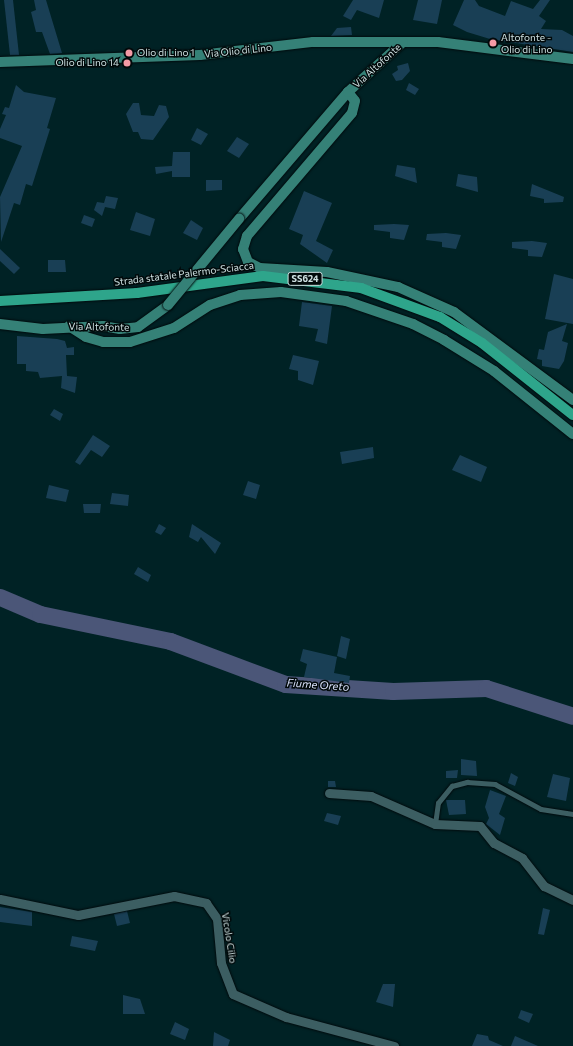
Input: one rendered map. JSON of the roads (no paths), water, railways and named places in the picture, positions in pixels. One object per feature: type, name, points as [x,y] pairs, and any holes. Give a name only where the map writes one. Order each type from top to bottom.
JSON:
[{"type":"main road","name":"Via Olio di Lino","points":[[0,62],[200,55],[313,42],[403,42]]},
{"type":"main road","name":"Via Altofonte","points":[[0,324],[43,329],[69,326],[138,327],[168,305],[239,218],[348,92],[403,42],[438,42],[573,59]]},
{"type":"main road","points":[[348,92],[355,101],[352,113],[247,236],[243,249],[248,262],[260,268],[327,272],[398,286],[461,316],[573,400]]},
{"type":"main road","name":"Strada statale Palermo-Sciacca","points":[[0,301],[137,294],[263,276],[360,288],[440,317],[482,343],[573,415]]},
{"type":"main road","points":[[69,326],[86,338],[102,342],[130,342],[174,328],[210,305],[240,295],[280,292],[346,301],[413,324],[450,344],[494,370],[573,434]]},
{"type":"street","points":[[330,793],[371,796],[435,824],[480,826],[494,843],[522,858],[544,886],[573,900]]},
{"type":"street","name":"Vicolo Cilio","points":[[0,899],[78,915],[174,896],[206,903],[217,919],[221,963],[234,994],[286,1018],[394,1046]]},
{"type":"lane","points":[[435,824],[438,803],[452,786],[467,782],[495,784],[542,808],[573,814]]},
{"type":"waterway","name":"Fiume Oreto","points":[[0,597],[40,614],[170,641],[285,684],[393,691],[486,688],[573,716]]},
{"type":"place","name":"Altofonte - Olio di Lino","points":[[493,43]]},
{"type":"place","name":"Olio di Lino 1","points":[[129,53]]},
{"type":"place","name":"Olio di Lino 14","points":[[127,63]]}]
